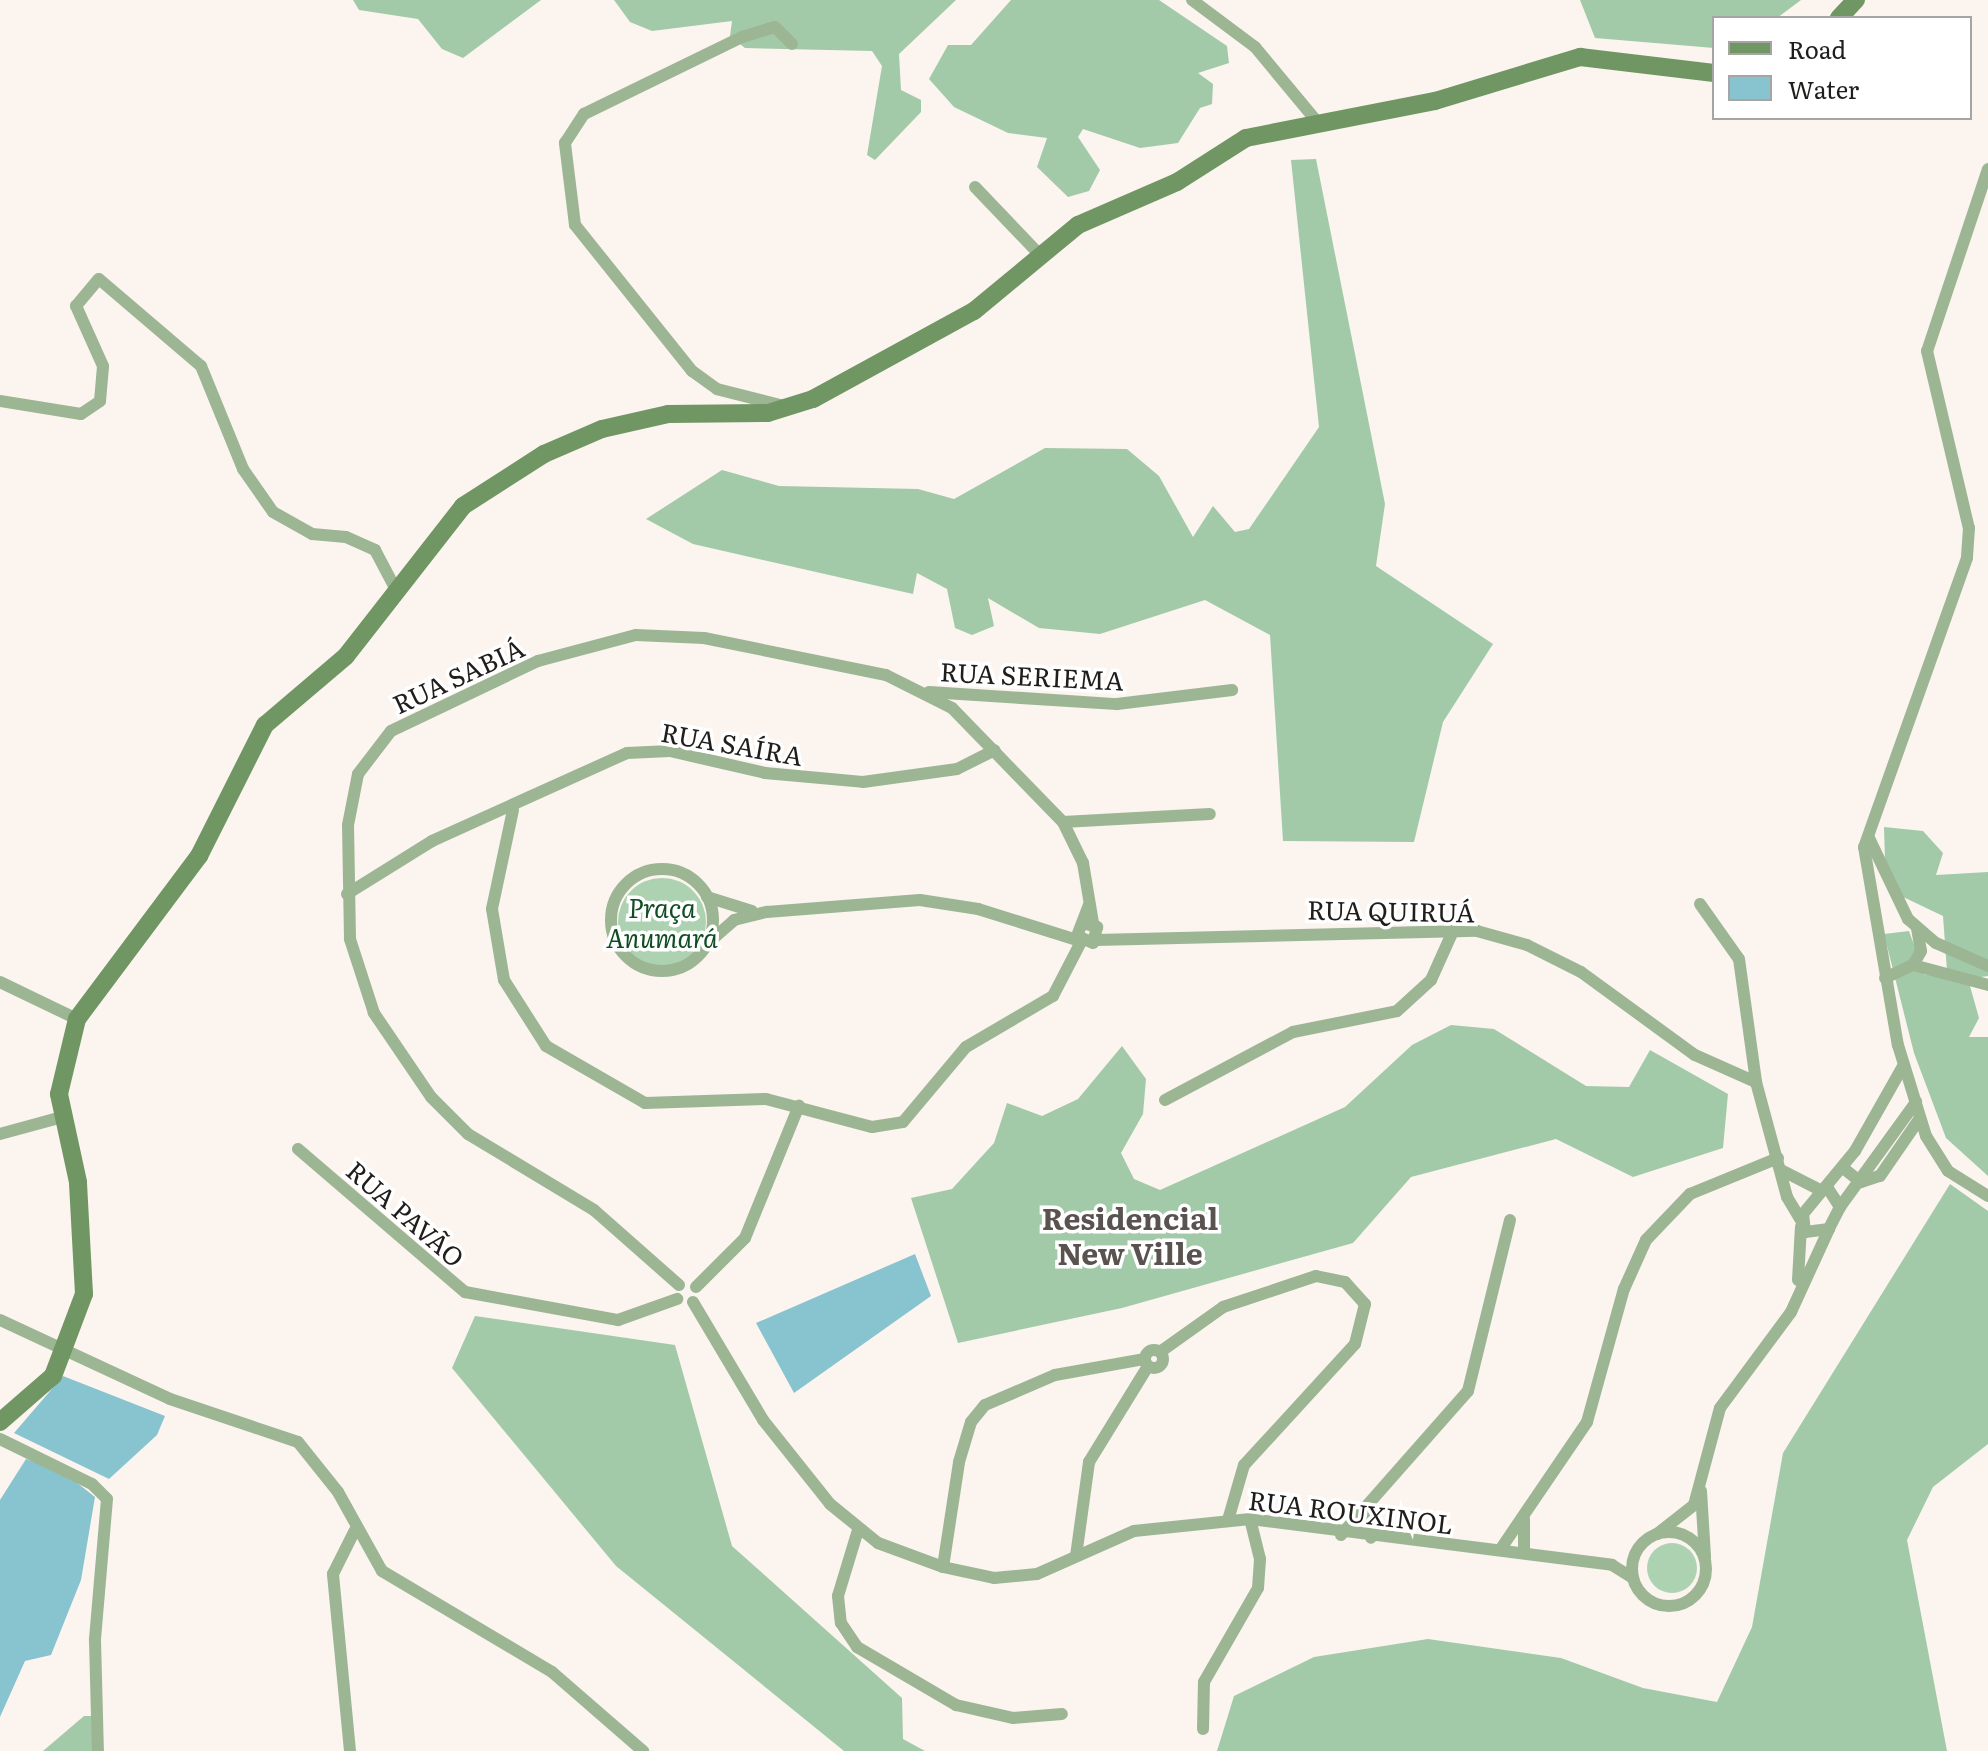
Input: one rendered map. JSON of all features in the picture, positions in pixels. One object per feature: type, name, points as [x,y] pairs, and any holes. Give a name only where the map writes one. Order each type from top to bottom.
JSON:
[{"type":"main road","points":[[1841,16],[1856,0]]},
{"type":"main road","points":[[0,1422],[36,1397],[65,1355],[84,1294],[86,1253],[62,1117],[60,1071],[77,1019],[178,890],[265,725],[346,656],[395,588],[463,506],[544,454],[636,419],[791,407],[974,311],[1078,225],[1177,182],[1246,138],[1435,101],[1580,57],[1712,73]]},
{"type":"street","points":[[1192,0],[1255,47],[1319,124]]},
{"type":"street","points":[[791,407],[717,389],[692,371],[575,225],[565,143],[584,114],[742,37],[775,27],[792,44]]},
{"type":"street","points":[[1988,169],[1927,351],[1969,528],[1967,558],[1867,825],[1873,915],[1912,1105],[1948,1171],[1988,1196]]},
{"type":"street","points":[[975,187],[1042,257]]},
{"type":"street","points":[[0,401],[81,414],[100,401],[103,366],[76,306],[99,279],[204,369],[243,469],[273,512],[312,534],[346,537],[375,550],[395,588]]},
{"type":"street","name":"RUA SABIÁ","points":[[513,810],[494,891],[493,942],[519,1012],[546,1046],[645,1103],[682,1108],[753,1099],[799,1106],[872,1127],[903,1122],[966,1047],[1042,1005],[1072,967],[1087,934],[1091,898],[1074,839],[1063,822],[995,750],[926,692],[865,670],[674,634],[575,647],[466,693],[377,745],[351,797],[347,894],[363,986],[389,1040],[431,1097],[491,1152],[629,1236],[679,1285]]},
{"type":"street","name":"RUA SERIEMA","points":[[926,692],[1117,704],[1232,690]]},
{"type":"street","name":"RUA SAÍRA","points":[[347,894],[432,841],[513,810],[582,770],[639,751],[863,782],[957,769],[995,750]]},
{"type":"street","points":[[1063,822],[1210,814]]},
{"type":"street","points":[[1074,839],[1096,822]]},
{"type":"street","points":[[1867,825],[1875,861],[1901,911],[1917,928],[1988,966]]},
{"type":"street","points":[[708,943],[713,918],[707,897],[690,877],[657,869],[625,884],[610,916],[619,949],[647,970],[682,967],[734,920],[767,912]]},
{"type":"street","points":[[707,897],[767,912]]},
{"type":"street","name":"RUA QUIRUÁ","points":[[767,912],[920,900],[978,909],[1052,933],[1453,931],[1505,937],[1554,957],[1688,1050],[1756,1082]]},
{"type":"street","points":[[1700,904],[1739,959],[1756,1082],[1801,1224],[1798,1295]]},
{"type":"street","points":[[1873,915],[1901,911]]},
{"type":"street","points":[[1885,978],[1906,966],[1921,951],[1917,928]]},
{"type":"street","points":[[1165,1100],[1293,1032],[1397,1011],[1431,980],[1453,931]]},
{"type":"street","points":[[1882,963],[1988,985]]},
{"type":"street","points":[[0,982],[77,1019]]},
{"type":"street","points":[[1801,1224],[1824,1188],[1843,1168],[1890,1094],[1903,1066]]},
{"type":"street","points":[[1890,1094],[1912,1105]]},
{"type":"street","points":[[1700,1482],[1705,1560],[1698,1593],[1678,1605],[1655,1604],[1633,1578],[1634,1558],[1657,1534],[1688,1514],[1728,1391],[1798,1295],[1840,1207],[1861,1182],[1912,1105]]},
{"type":"street","points":[[696,1287],[679,1285],[677,1299],[693,1302],[696,1287],[745,1238],[799,1106]]},
{"type":"street","points":[[0,1134],[62,1117]]},
{"type":"street","points":[[1861,1182],[1880,1176],[1920,1118]]},
{"type":"street","name":"RUA PAVÃO","points":[[298,1149],[465,1292],[618,1320],[677,1299]]},
{"type":"street","points":[[1500,1550],[1570,1455],[1596,1401],[1624,1289],[1646,1240],[1690,1194],[1778,1158]]},
{"type":"street","points":[[1843,1168],[1861,1182]]},
{"type":"street","points":[[1783,1171],[1796,1184],[1824,1188],[1840,1207]]},
{"type":"street","points":[[1341,1535],[1468,1391],[1510,1220]]},
{"type":"street","points":[[1801,1224],[1829,1229]]},
{"type":"street","points":[[1076,1556],[1076,1530],[1089,1462],[1154,1361],[1190,1328],[1223,1307],[1316,1276],[1357,1290],[1366,1312],[1362,1333],[1244,1465],[1228,1520]]},
{"type":"street","name":"RUA ROUXINOL","points":[[693,1302],[781,1446],[858,1530],[943,1567],[994,1578],[1037,1574],[1134,1531],[1250,1519],[1341,1535],[1524,1552],[1612,1565],[1633,1578]]},
{"type":"street","points":[[0,1320],[65,1355],[298,1442],[338,1492],[355,1530],[382,1571],[552,1672],[643,1751]]},
{"type":"street","points":[[943,1567],[959,1462],[971,1422],[985,1405],[1055,1375],[1154,1361]]},
{"type":"street","points":[[0,1439],[92,1484],[110,1510],[95,1640],[98,1751]]},
{"type":"street","points":[[1367,1509],[1371,1538]]},
{"type":"street","points":[[1203,1729],[1204,1682],[1258,1588],[1260,1559],[1250,1519]]},
{"type":"street","points":[[1524,1519],[1524,1552]]},
{"type":"street","points":[[350,1751],[333,1574],[355,1530]]},
{"type":"street","points":[[858,1530],[838,1596],[841,1623],[857,1647],[956,1705],[1013,1718],[1062,1714]]},
{"type":"street","points":[[1076,1530],[1096,1546]]},
{"type":"street","points":[[1657,1534],[1692,1539],[1705,1560]]},
{"type":"street","name":"RUA ROUXINOL","points":[[1612,1565],[1634,1558]]},
{"type":"street","points":[[620,1731],[623,1751]]},
{"type":"green space","points":[[353,0],[541,0],[463,58],[442,49],[418,19],[359,10]]},
{"type":"green space","points":[[614,0],[956,0],[899,54],[901,90],[921,100],[921,112],[875,160],[867,155],[882,66],[872,51],[745,48],[730,36],[732,21],[652,31],[630,22]]},
{"type":"green space","points":[[1011,0],[1159,0],[1227,46],[1229,63],[1198,73],[1213,84],[1212,104],[1200,108],[1178,143],[1140,148],[1083,129],[1078,137],[1100,170],[1089,191],[1068,197],[1037,167],[1047,138],[1008,133],[954,107],[929,79],[948,45],[971,45]]},
{"type":"green space","points":[[1580,0],[1801,0],[1780,16],[1712,16],[1712,48],[1595,38]]},
{"type":"green space","points":[[1316,159],[1385,504],[1376,566],[1493,644],[1443,722],[1414,842],[1283,841],[1270,635],[1205,600],[1100,634],[1039,628],[988,598],[994,626],[972,635],[955,628],[947,589],[917,573],[913,594],[693,544],[646,519],[722,470],[779,486],[918,489],[954,499],[1045,448],[1127,449],[1159,476],[1193,537],[1213,506],[1235,532],[1249,529],[1319,427],[1291,160]]},
{"type":"green space","points":[[1884,827],[1923,831],[1943,853],[1936,875],[1988,872],[1988,976],[1968,979],[1979,1018],[1969,1037],[1988,1037],[1988,1176],[1946,1138],[1914,1053],[1884,934],[1909,931],[1925,975],[1947,971],[1943,916],[1899,895],[1885,861]]},
{"type":"green space","name":"Praça Anumará","points":[[662,878],[687,885],[699,897],[706,922],[699,947],[687,959],[662,966],[637,959],[625,947],[618,922],[625,897],[637,885]]},
{"type":"green space","points":[[1451,1025],[1494,1029],[1586,1086],[1629,1087],[1650,1050],[1728,1094],[1723,1148],[1633,1177],[1556,1139],[1411,1177],[1353,1243],[1122,1308],[958,1343],[911,1198],[952,1189],[994,1143],[1007,1103],[1042,1116],[1078,1099],[1122,1046],[1146,1079],[1143,1114],[1121,1153],[1134,1179],[1160,1190],[1345,1107],[1412,1045]]},
{"type":"green space","points":[[1950,1184],[1988,1211],[1988,1444],[1933,1487],[1907,1540],[1947,1751],[1217,1751],[1234,1696],[1314,1657],[1428,1639],[1561,1658],[1643,1688],[1717,1702],[1752,1627],[1783,1453]]},
{"type":"green space","points":[[475,1316],[675,1345],[732,1546],[902,1698],[903,1739],[925,1751],[844,1751],[616,1566],[452,1368]]},
{"type":"green space","points":[[1672,1543],[1690,1550],[1697,1568],[1690,1586],[1672,1593],[1654,1586],[1647,1568],[1654,1550]]},
{"type":"green space","points":[[84,1716],[92,1716],[97,1751],[43,1751]]},
{"type":"water","points":[[915,1254],[931,1296],[794,1393],[756,1323]]},
{"type":"water","points":[[63,1376],[165,1416],[157,1435],[109,1479],[14,1433]]},
{"type":"water","points":[[26,1459],[62,1471],[95,1497],[81,1580],[51,1655],[25,1661],[0,1717],[0,1500]]},
{"type":"district","name":"Residencial New Ville","points":[[1130,1234]]}]
